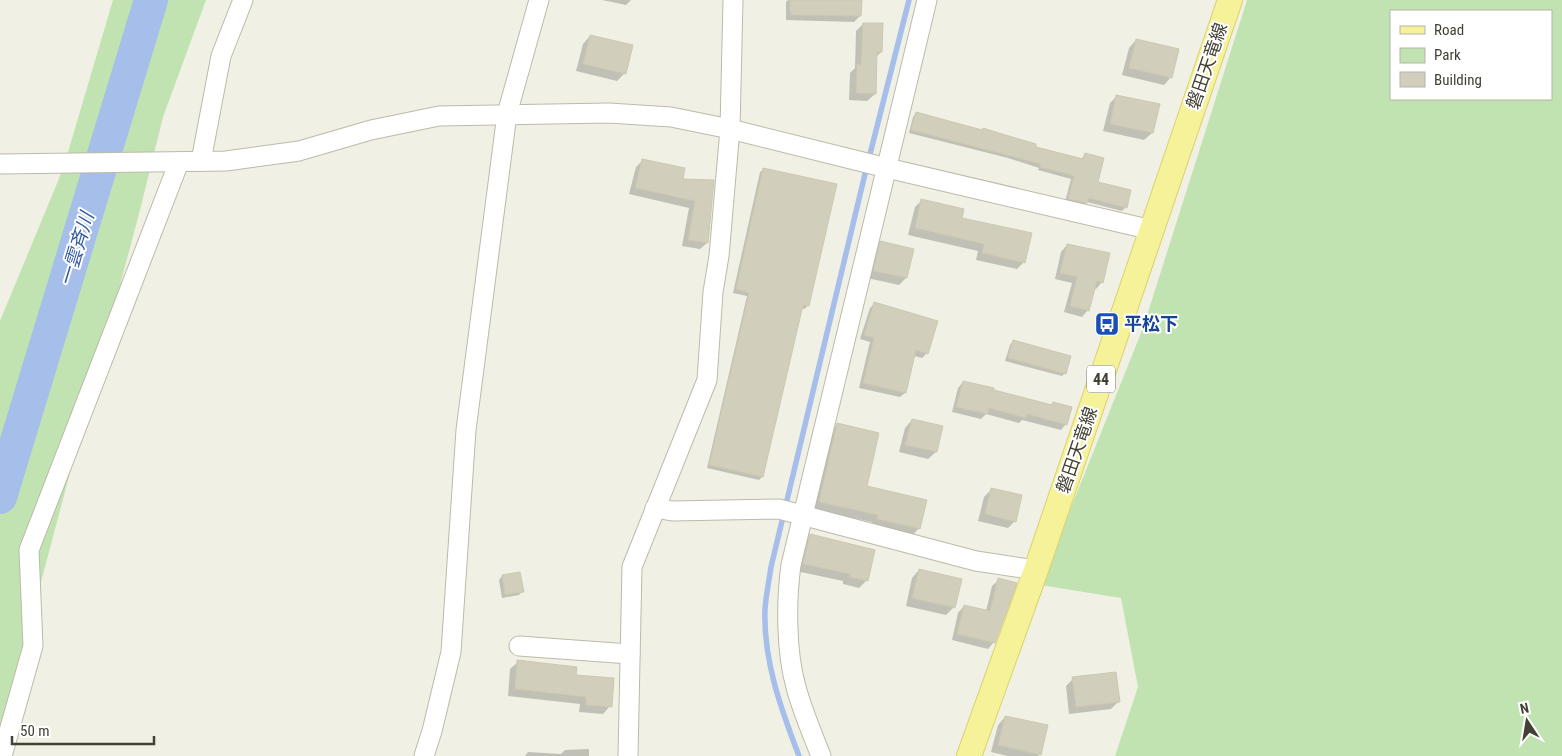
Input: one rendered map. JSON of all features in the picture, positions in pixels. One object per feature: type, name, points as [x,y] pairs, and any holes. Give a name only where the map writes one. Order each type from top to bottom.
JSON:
[{"type":"main road","name":"磐田天竜線","points":[[969,756],[1036,570],[1230,0]]},
{"type":"street","points":[[201,162],[221,56],[244,0]]},
{"type":"street","points":[[424,756],[451,652],[466,430],[507,114],[539,0]]},
{"type":"street","points":[[628,756],[632,567],[654,508],[707,380],[713,292],[730,129],[733,0]]},
{"type":"street","points":[[821,756],[796,688],[790,656],[788,585],[791,564],[793,513],[927,0]]},
{"type":"street","points":[[0,164],[226,161],[299,151],[372,130],[439,116],[609,114],[671,117],[730,129],[1152,230]]},
{"type":"street","points":[[2,756],[33,646],[29,550],[171,162]]},
{"type":"street","points":[[654,508],[672,511],[793,513],[976,561],[1036,570]]},
{"type":"street","points":[[519,646],[630,654]]},
{"type":"green space","points":[[113,0],[206,0],[163,117],[0,736],[0,321],[63,169]]},
{"type":"green space","points":[[1247,0],[1562,0],[1562,756],[1115,756],[1138,687],[1121,598],[1040,585],[1143,328]]},
{"type":"building","points":[[790,0],[862,0],[861,16],[791,15]]},
{"type":"building","points":[[863,23],[883,23],[882,52],[877,52],[876,94],[856,93],[857,64],[861,65]]},
{"type":"building","points":[[590,35],[633,45],[626,74],[583,64]]},
{"type":"building","points":[[1136,39],[1179,49],[1172,78],[1129,68]]},
{"type":"building","points":[[1116,95],[1160,104],[1153,133],[1110,124]]},
{"type":"building","points":[[916,112],[982,130],[983,128],[1036,144],[1036,147],[1083,159],[1085,153],[1104,158],[1098,182],[1131,190],[1127,208],[1089,198],[1087,203],[1068,199],[1074,176],[1040,167],[1041,164],[911,130]]},
{"type":"building","points":[[642,159],[685,168],[683,179],[714,180],[708,243],[688,240],[695,201],[635,188]]},
{"type":"building","points":[[763,168],[837,184],[809,306],[803,305],[763,477],[709,465],[749,293],[736,289]]},
{"type":"building","points":[[921,199],[964,209],[962,218],[1032,233],[1025,263],[982,253],[984,244],[915,228]]},
{"type":"building","points":[[880,241],[914,249],[907,278],[873,271]]},
{"type":"building","points":[[1067,244],[1110,253],[1103,283],[1097,281],[1089,311],[1070,306],[1077,277],[1060,273]]},
{"type":"building","points":[[874,302],[938,321],[928,354],[916,350],[906,393],[863,383],[874,338],[864,335]]},
{"type":"building","points":[[1013,340],[1071,356],[1066,374],[1008,358]]},
{"type":"building","points":[[963,381],[1052,405],[1053,402],[1072,407],[1067,425],[1027,414],[1026,418],[989,408],[988,414],[956,407]]},
{"type":"building","points":[[912,419],[943,426],[937,452],[905,445]]},
{"type":"building","points":[[837,423],[879,433],[867,486],[927,500],[920,529],[877,519],[878,515],[819,502]]},
{"type":"building","points":[[991,488],[1022,495],[1016,522],[985,514]]},
{"type":"building","points":[[810,534],[875,550],[868,581],[849,577],[850,574],[803,564]]},
{"type":"building","points":[[919,569],[962,579],[955,608],[912,598]]},
{"type":"building","points":[[520,572],[524,592],[505,595],[502,575]]},
{"type":"building","points":[[998,578],[1017,583],[995,643],[957,634],[964,605],[990,611]]},
{"type":"building","points":[[517,660],[577,667],[576,675],[614,678],[612,707],[586,705],[586,697],[515,689]]},
{"type":"building","points":[[1116,672],[1120,702],[1076,707],[1072,677]]},
{"type":"building","points":[[1005,716],[1048,725],[1041,755],[998,745]]},
{"type":"waterway","name":"一雲斉川","points":[[0,497],[151,0]]},
{"type":"waterway","points":[[799,756],[774,684],[770,666],[765,628],[767,593],[771,567],[865,174],[909,0]]},
{"type":"place","name":"平松下","points":[[1107,324]]}]
